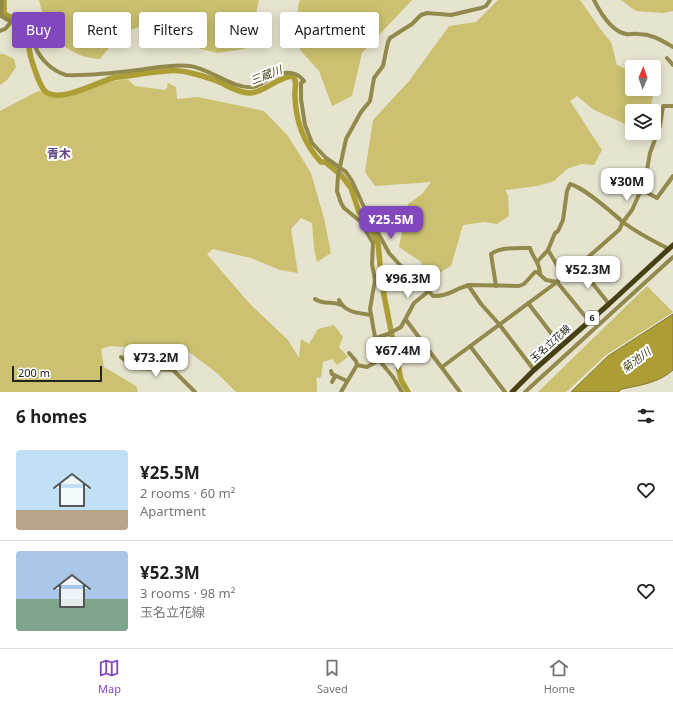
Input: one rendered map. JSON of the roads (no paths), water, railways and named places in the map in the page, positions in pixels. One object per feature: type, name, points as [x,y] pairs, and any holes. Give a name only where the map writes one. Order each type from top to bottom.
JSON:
[{"type":"main road","name":"玉名立花線","points":[[512,392],[534,370],[673,245]]},
{"type":"street","points":[[2,0],[1,16],[6,20],[12,21]]},
{"type":"street","points":[[402,392],[393,377],[379,360],[370,306],[375,280],[372,264],[373,243],[360,221],[344,208],[337,192],[339,172],[346,139],[361,112],[370,101],[374,78],[383,66],[390,38],[412,24],[421,15],[435,13],[445,16],[451,15],[481,8],[486,6],[490,0]]},
{"type":"street","points":[[594,0],[605,19],[616,29],[625,34],[646,34],[655,36],[673,47]]},
{"type":"street","points":[[0,31],[5,29],[12,21]]},
{"type":"street","points":[[36,48],[43,60],[61,74],[66,76],[104,75],[171,66],[190,66],[204,70],[236,84],[254,87],[274,76],[285,73],[296,74],[304,81],[301,83],[300,87],[301,99],[305,125],[312,143],[339,172],[346,172],[389,254],[433,296],[451,294],[468,285],[519,286],[524,284],[534,272],[537,272],[546,280],[557,282],[589,321]]},
{"type":"street","points":[[667,58],[673,65]]},
{"type":"street","points":[[442,367],[557,282],[563,275],[578,265],[619,230],[632,210],[642,190],[648,170],[650,153],[660,126],[663,106],[673,106]]},
{"type":"street","points":[[642,190],[657,198],[673,176]]},
{"type":"street","points":[[537,262],[548,250],[555,233],[558,231],[563,220],[567,190],[570,184],[580,189],[614,213],[623,222],[647,238],[669,249]]},
{"type":"street","points":[[496,286],[493,252],[517,248],[530,248],[540,266],[540,274]]},
{"type":"street","points":[[548,250],[563,275]]},
{"type":"street","points":[[525,392],[673,256]]},
{"type":"street","points":[[578,265],[609,304]]},
{"type":"street","points":[[468,285],[481,304],[499,324],[534,370]]},
{"type":"street","points":[[376,338],[401,327],[414,304],[429,291]]},
{"type":"street","points":[[315,299],[325,304],[340,302],[351,311],[371,315]]},
{"type":"street","points":[[528,303],[562,346]]},
{"type":"street","points":[[406,320],[460,392]]},
{"type":"street","points":[[470,346],[505,392]]},
{"type":"street","points":[[342,392],[357,365],[356,360],[349,353]]},
{"type":"street","points":[[121,357],[134,368],[173,370],[195,392]]},
{"type":"street","points":[[357,365],[367,367],[379,360]]},
{"type":"street","points":[[331,371],[335,376],[347,381]]},
{"type":"street","points":[[332,382],[335,376]]},
{"type":"water","name":"菊池川","points":[[673,314],[673,370],[655,381],[622,389],[618,392],[571,392],[608,356]]},
{"type":"waterway","name":"三蔵川","points":[[4,0],[4,13],[10,17],[25,20],[32,24],[29,51],[38,78],[46,92],[53,95],[80,91],[113,78],[166,71],[178,71],[198,75],[217,81],[238,91],[247,93],[256,92],[282,79],[293,76],[296,83],[295,94],[297,115],[302,132],[310,148],[321,162],[325,162],[342,176],[351,188],[359,212],[370,226],[378,243],[382,285],[392,336],[401,380],[408,392]]},
{"type":"district","name":"青木","points":[[59,154]]}]
